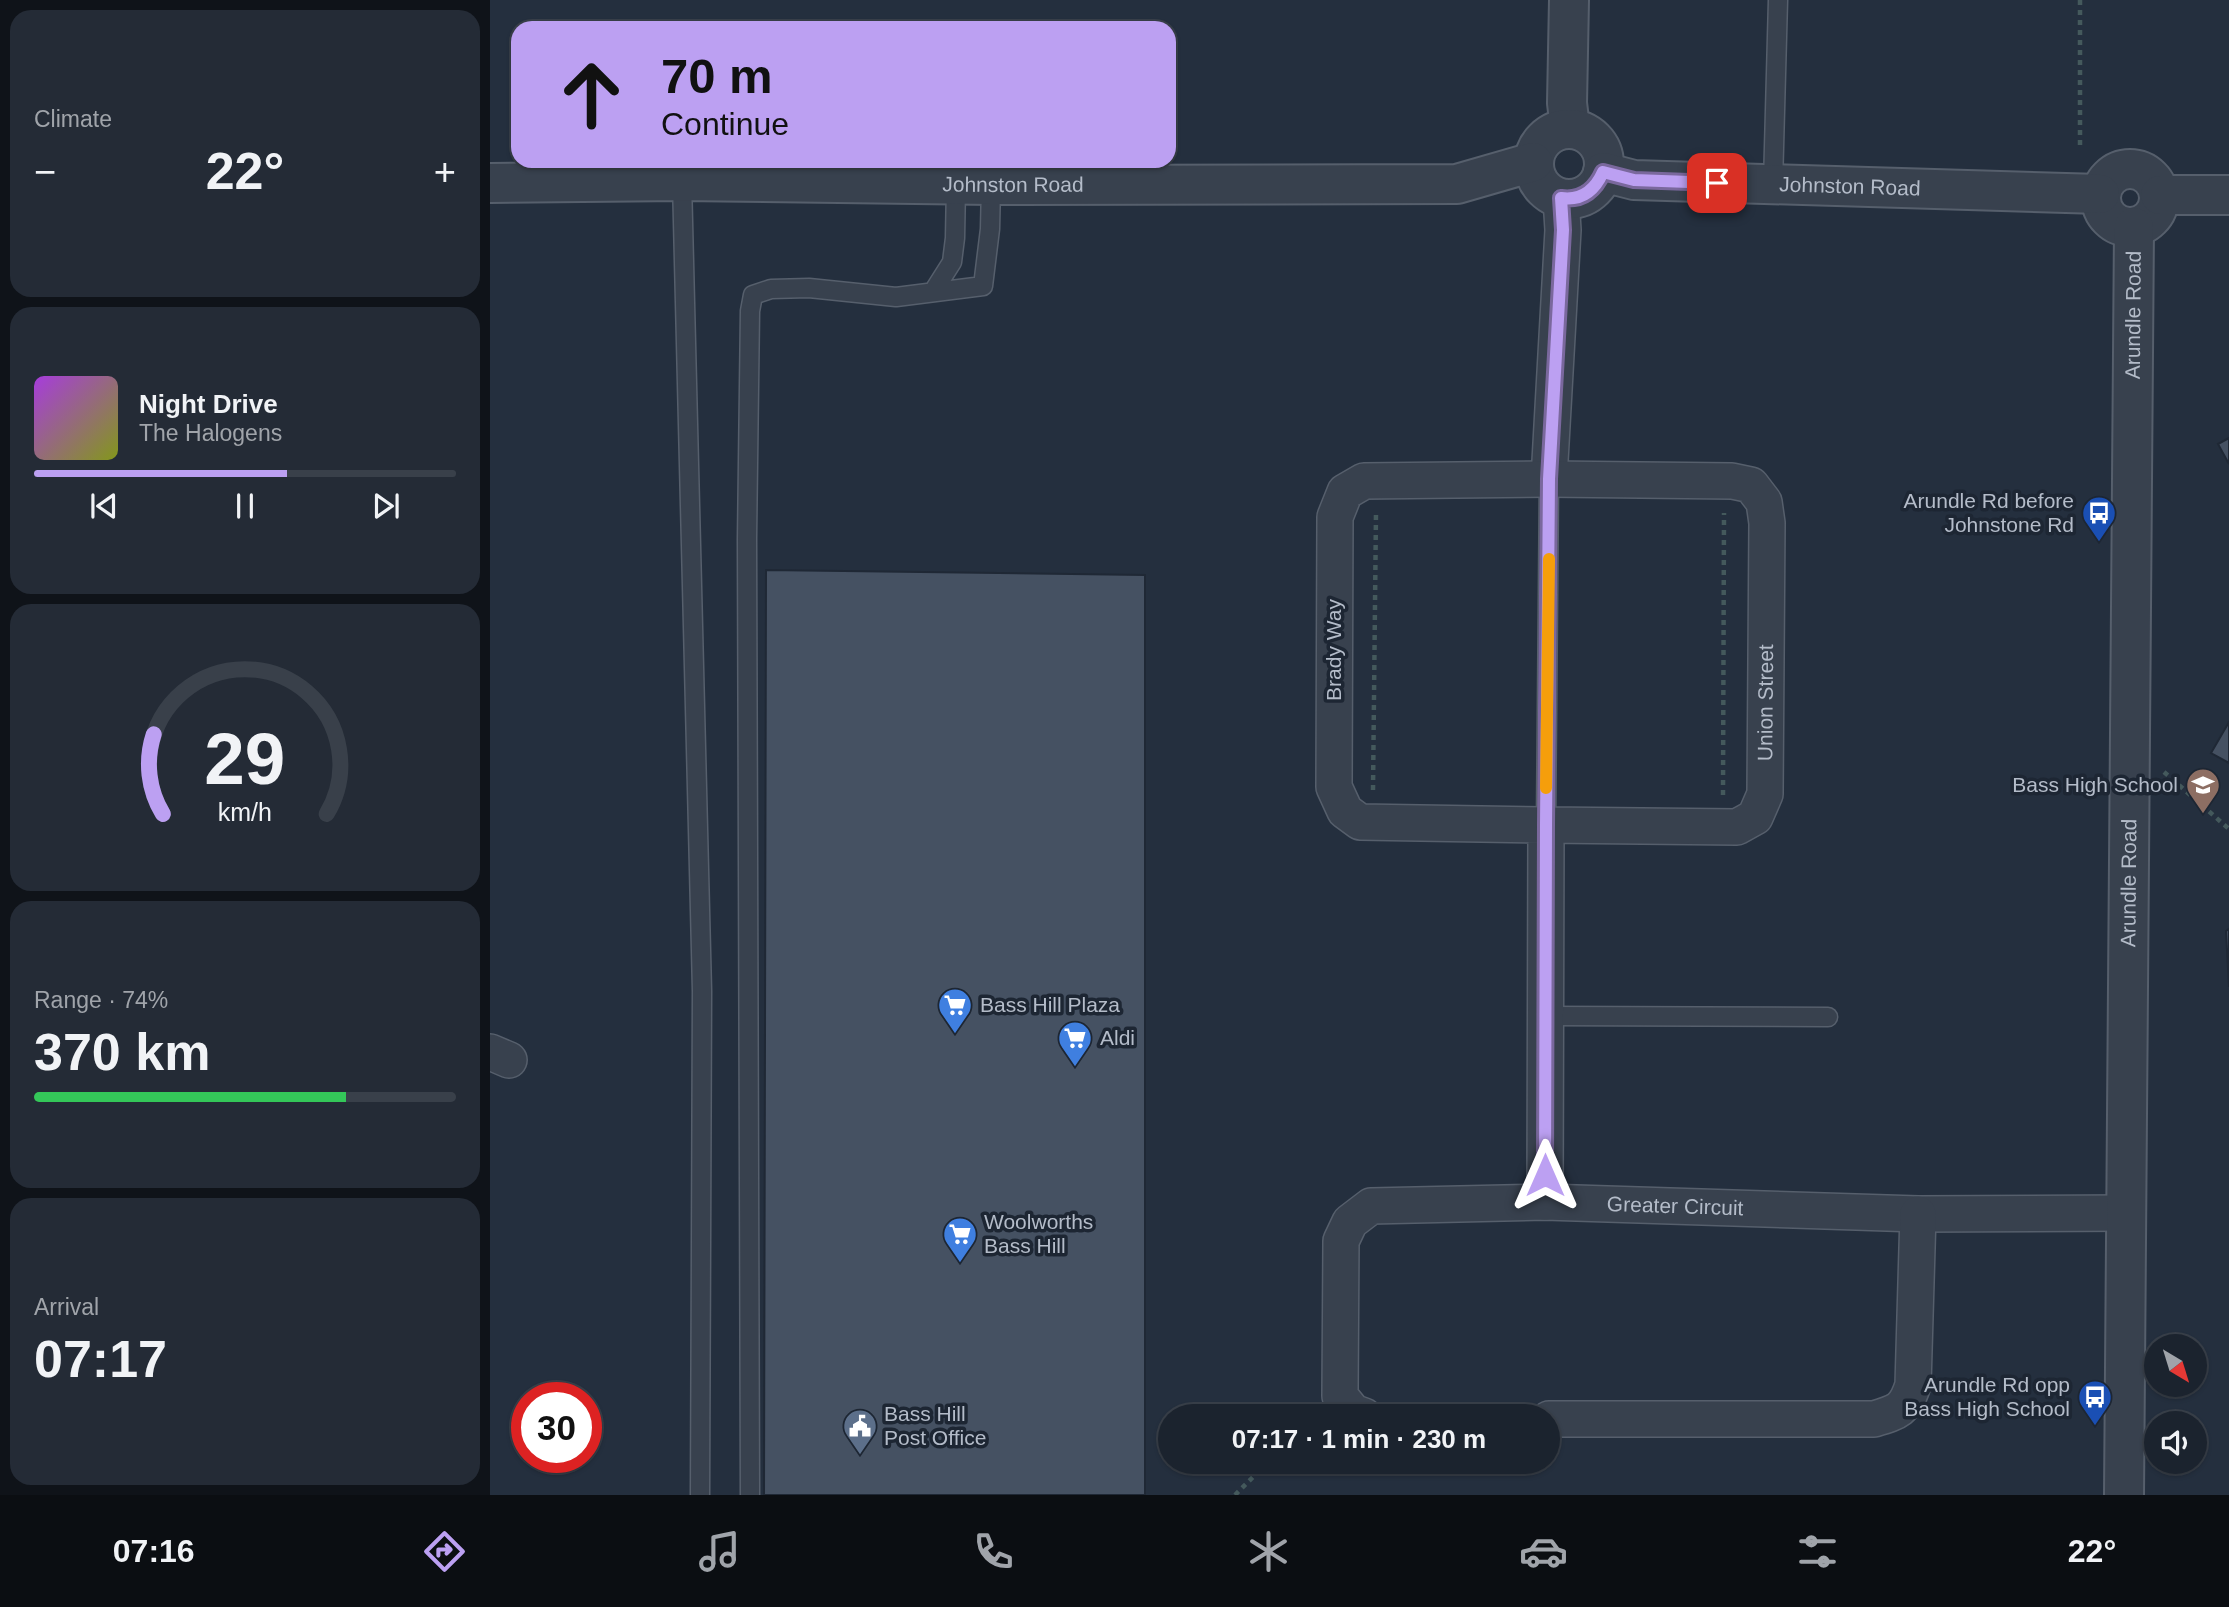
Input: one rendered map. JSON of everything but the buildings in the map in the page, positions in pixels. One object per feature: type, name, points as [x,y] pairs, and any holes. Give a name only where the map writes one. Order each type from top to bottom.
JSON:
[{"type":"street","points":[[1570,0],[1567,103],[1570,128]]},
{"type":"street","points":[[1570,128],[1583,131],[1591,137],[1600,148],[1604,160],[1598,183],[1591,191],[1571,200],[1544,189],[1535,173],[1533,162],[1542,141],[1554,132],[1570,128]]},
{"type":"street","name":"Johnston Road","points":[[490,183],[682,181],[973,185],[1457,184],[1533,162]]},
{"type":"street","points":[[2133,169],[2142,171],[2152,179],[2160,195],[2154,215],[2147,222],[2134,227],[2124,227],[2106,217],[2101,207],[2101,194],[2110,176],[2119,171],[2133,169]]},
{"type":"street","name":"Johnston Road","points":[[1603,172],[1634,180],[2101,194]]},
{"type":"street","points":[[2160,195],[2229,195]]},
{"type":"street","points":[[1549,479],[1563,230],[1561,198]]},
{"type":"street","name":"Arundle Road","points":[[2124,1495],[2134,227]]},
{"type":"street","name":"Brady Way","points":[[1546,825],[1373,823],[1360,822],[1345,811],[1334,787],[1335,517],[1345,492],[1364,481],[1549,479]]},
{"type":"street","name":"Union Street","points":[[1546,825],[1737,827],[1755,817],[1765,794],[1767,523],[1764,502],[1751,485],[1724,481],[1549,479]]},
{"type":"street","points":[[1545,1202],[1546,825]]},
{"type":"street","name":"Greater Circuit","points":[[1347,1404],[1340,1395],[1341,1241],[1350,1222],[1371,1206],[1545,1202],[1918,1214],[2127,1213]]},
{"type":"street","points":[[1560,1419],[1874,1419],[1894,1413],[1908,1402],[1913,1385],[1918,1214]]},
{"type":"lane","points":[[1773,184],[1778,0]]},
{"type":"lane","points":[[682,181],[702,991],[700,1495]]},
{"type":"lane","points":[[750,1495],[747,552],[750,311],[753,295],[771,289],[809,288],[896,297],[983,286],[990,229],[973,185]]},
{"type":"lane","points":[[933,292],[952,262],[956,238],[973,185]]},
{"type":"lane","points":[[1546,825],[1549,479]]},
{"type":"lane","points":[[1546,1016],[1828,1017]]},
{"type":"path","points":[[2080,0],[2080,150]]},
{"type":"path","points":[[1373,823],[1376,481]]},
{"type":"path","points":[[1722,827],[1724,481]]},
{"type":"path","points":[[2130,741],[2229,829]]},
{"type":"path","points":[[1235,1495],[1256,1474]]},
{"type":"slow traffic","points":[[1546,788],[1549,559]]},
{"type":"place","name":"Arundle Rd before Johnstone Rd","points":[[2099,543]]},
{"type":"place","name":"Bass High School","points":[[2203,815]]},
{"type":"place","name":"Bass Hill Plaza","points":[[955,1035]]},
{"type":"place","name":"Aldi","points":[[1075,1068]]},
{"type":"place","name":"Woolworths Bass Hill","points":[[960,1264]]},
{"type":"place","name":"Arundle Rd opp Bass High School","points":[[2095,1427]]},
{"type":"place","name":"Bass Hill Post Office","points":[[860,1456]]},
{"type":"route","points":[[1545,1175],[1549,479],[1563,230],[1561,198],[1571,200],[1591,191],[1603,172],[1634,180],[1717,183]]}]
